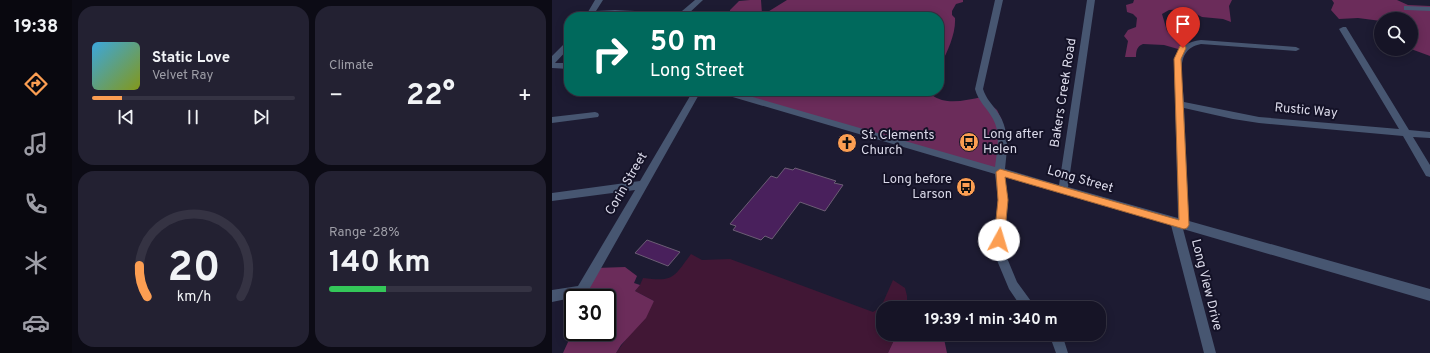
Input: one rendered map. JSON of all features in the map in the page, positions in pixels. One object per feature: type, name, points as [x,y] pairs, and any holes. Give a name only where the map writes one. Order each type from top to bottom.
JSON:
[{"type":"street","points":[[592,12],[599,0]]},
{"type":"street","points":[[684,12],[699,0]]},
{"type":"street","points":[[999,0],[979,89],[985,102],[998,117],[1002,133],[1000,172],[1003,200],[999,240],[1002,261],[1011,283],[1025,301]]},
{"type":"street","name":"Bakers Creek Road","points":[[1063,190],[1091,0]]},
{"type":"street","points":[[1407,8],[1430,8]]},
{"type":"street","points":[[1342,29],[1430,173]]},
{"type":"street","name":"Long View Drive","points":[[1210,353],[1180,224],[1180,104],[1178,59],[1183,48],[1191,44],[1212,42],[1296,48]]},
{"type":"street","points":[[552,60],[564,49]]},
{"type":"street","points":[[552,65],[564,66]]},
{"type":"street","name":"Corin Street","points":[[552,296],[582,291],[693,96]]},
{"type":"street","name":"Long Street","points":[[739,96],[1430,295]]},
{"type":"street","name":"Rustic Way","points":[[1180,104],[1233,116],[1259,120],[1430,135]]},
{"type":"street","points":[[552,120],[595,115]]},
{"type":"street","points":[[552,197],[642,185]]},
{"type":"street","points":[[1058,341],[1062,353]]},
{"type":"shaded area","points":[[761,0],[762,12],[730,12],[730,10],[739,1]]},
{"type":"shaded area","points":[[787,0],[963,0],[963,2],[956,4],[952,11],[952,15],[955,18],[955,24],[949,48],[944,58],[944,12],[768,12]]},
{"type":"shaded area","points":[[1134,0],[1232,0],[1229,6],[1231,22],[1223,19],[1202,17],[1186,9],[1169,10],[1162,14],[1167,31],[1184,43],[1178,49],[1164,45],[1143,44],[1137,49],[1136,57],[1125,57],[1128,41],[1124,36],[1128,30],[1136,27],[1137,18],[1133,14],[1127,12],[1126,5],[1133,3]]},
{"type":"shaded area","points":[[1332,0],[1397,0],[1408,5],[1430,6],[1430,56],[1418,52],[1418,12],[1374,12],[1374,20],[1358,18],[1339,19],[1331,10],[1334,3]]},
{"type":"shaded area","points":[[735,96],[934,96],[950,101],[963,101],[982,97],[997,110],[1002,120],[1000,170],[974,165]]},
{"type":"shaded area","points":[[691,254],[702,260],[730,259],[873,312],[876,310],[876,341],[894,341],[888,353],[616,353],[654,301],[635,291],[643,278],[667,278],[676,273]]},
{"type":"shaded area","points":[[625,267],[637,276],[634,283],[640,285],[635,291],[654,301],[646,318],[621,345],[616,353],[563,353],[568,341],[616,341],[616,289],[581,289],[596,268]]},
{"type":"shaded area","points":[[893,280],[905,288],[907,301],[884,301]]},
{"type":"shaded area","points":[[894,341],[944,341],[947,353],[888,353]]},
{"type":"building","points":[[785,168],[793,170],[795,168],[836,181],[834,183],[843,185],[825,211],[800,202],[772,239],[765,236],[761,240],[733,230],[736,226],[730,224],[771,176],[777,178]]},
{"type":"building","points":[[647,240],[680,252],[668,266],[635,253]]},
{"type":"place","name":"Long after Helen","points":[[969,142]]},
{"type":"place","name":"St. Clements Church","points":[[847,143]]},
{"type":"place","name":"Long before Larson","points":[[966,187]]},
{"type":"route","points":[[999,240],[1003,200],[1000,172],[1184,225],[1178,59],[1183,48]]}]
